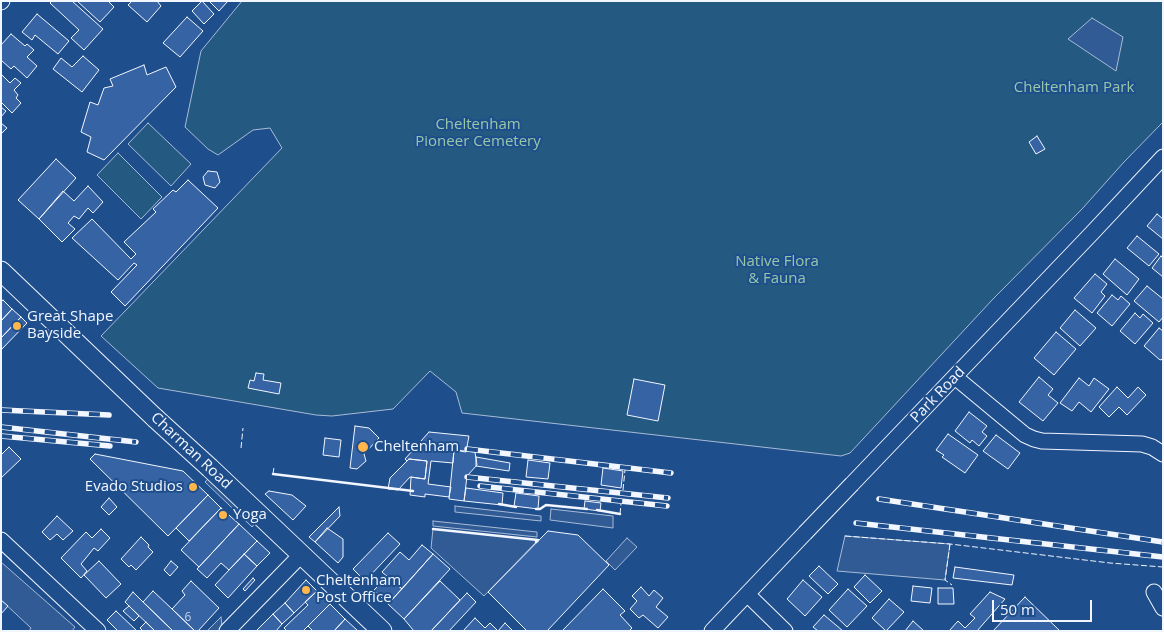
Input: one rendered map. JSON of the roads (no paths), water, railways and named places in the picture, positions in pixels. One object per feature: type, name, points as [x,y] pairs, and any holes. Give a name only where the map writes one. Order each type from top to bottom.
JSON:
[{"type":"main road","name":"Charman Road","points":[[1,271],[382,631]]},
{"type":"street","name":"Park Road","points":[[712,631],[1163,157]]},
{"type":"street","points":[[955,377],[1026,435],[1034,439],[1042,441],[1142,444],[1152,447],[1163,454]]},
{"type":"street","points":[[1,540],[98,631]]},
{"type":"street","points":[[227,631],[300,555]]},
{"type":"street","points":[[1154,592],[1163,608]]},
{"type":"street","points":[[747,594],[785,631]]},
{"type":"railway","points":[[1,410],[109,415]]},
{"type":"railway","points":[[1,427],[136,442]]},
{"type":"railway","points":[[1,436],[110,446]]},
{"type":"railway","points":[[467,449],[671,473]]},
{"type":"railway","points":[[467,477],[668,498]]},
{"type":"railway","points":[[480,486],[667,506]]},
{"type":"railway","points":[[879,499],[1163,542]]},
{"type":"railway","points":[[856,523],[1163,557]]},
{"type":"place","name":"Great Shape Bayside","points":[[17,326]]},
{"type":"place","name":"Cheltenham","points":[[363,447]]},
{"type":"place","name":"Evado Studios","points":[[193,487]]},
{"type":"place","name":"Yoga","points":[[223,515]]},
{"type":"place","name":"Cheltenham Post Office","points":[[306,590]]},
{"type":"park label","name":"Cheltenham Park","points":[[1074,88]]},
{"type":"park label","name":"Cheltenham Pioneer Cemetery","points":[[478,134]]},
{"type":"park label","name":"Native Flora & Fauna","points":[[777,270]]}]
